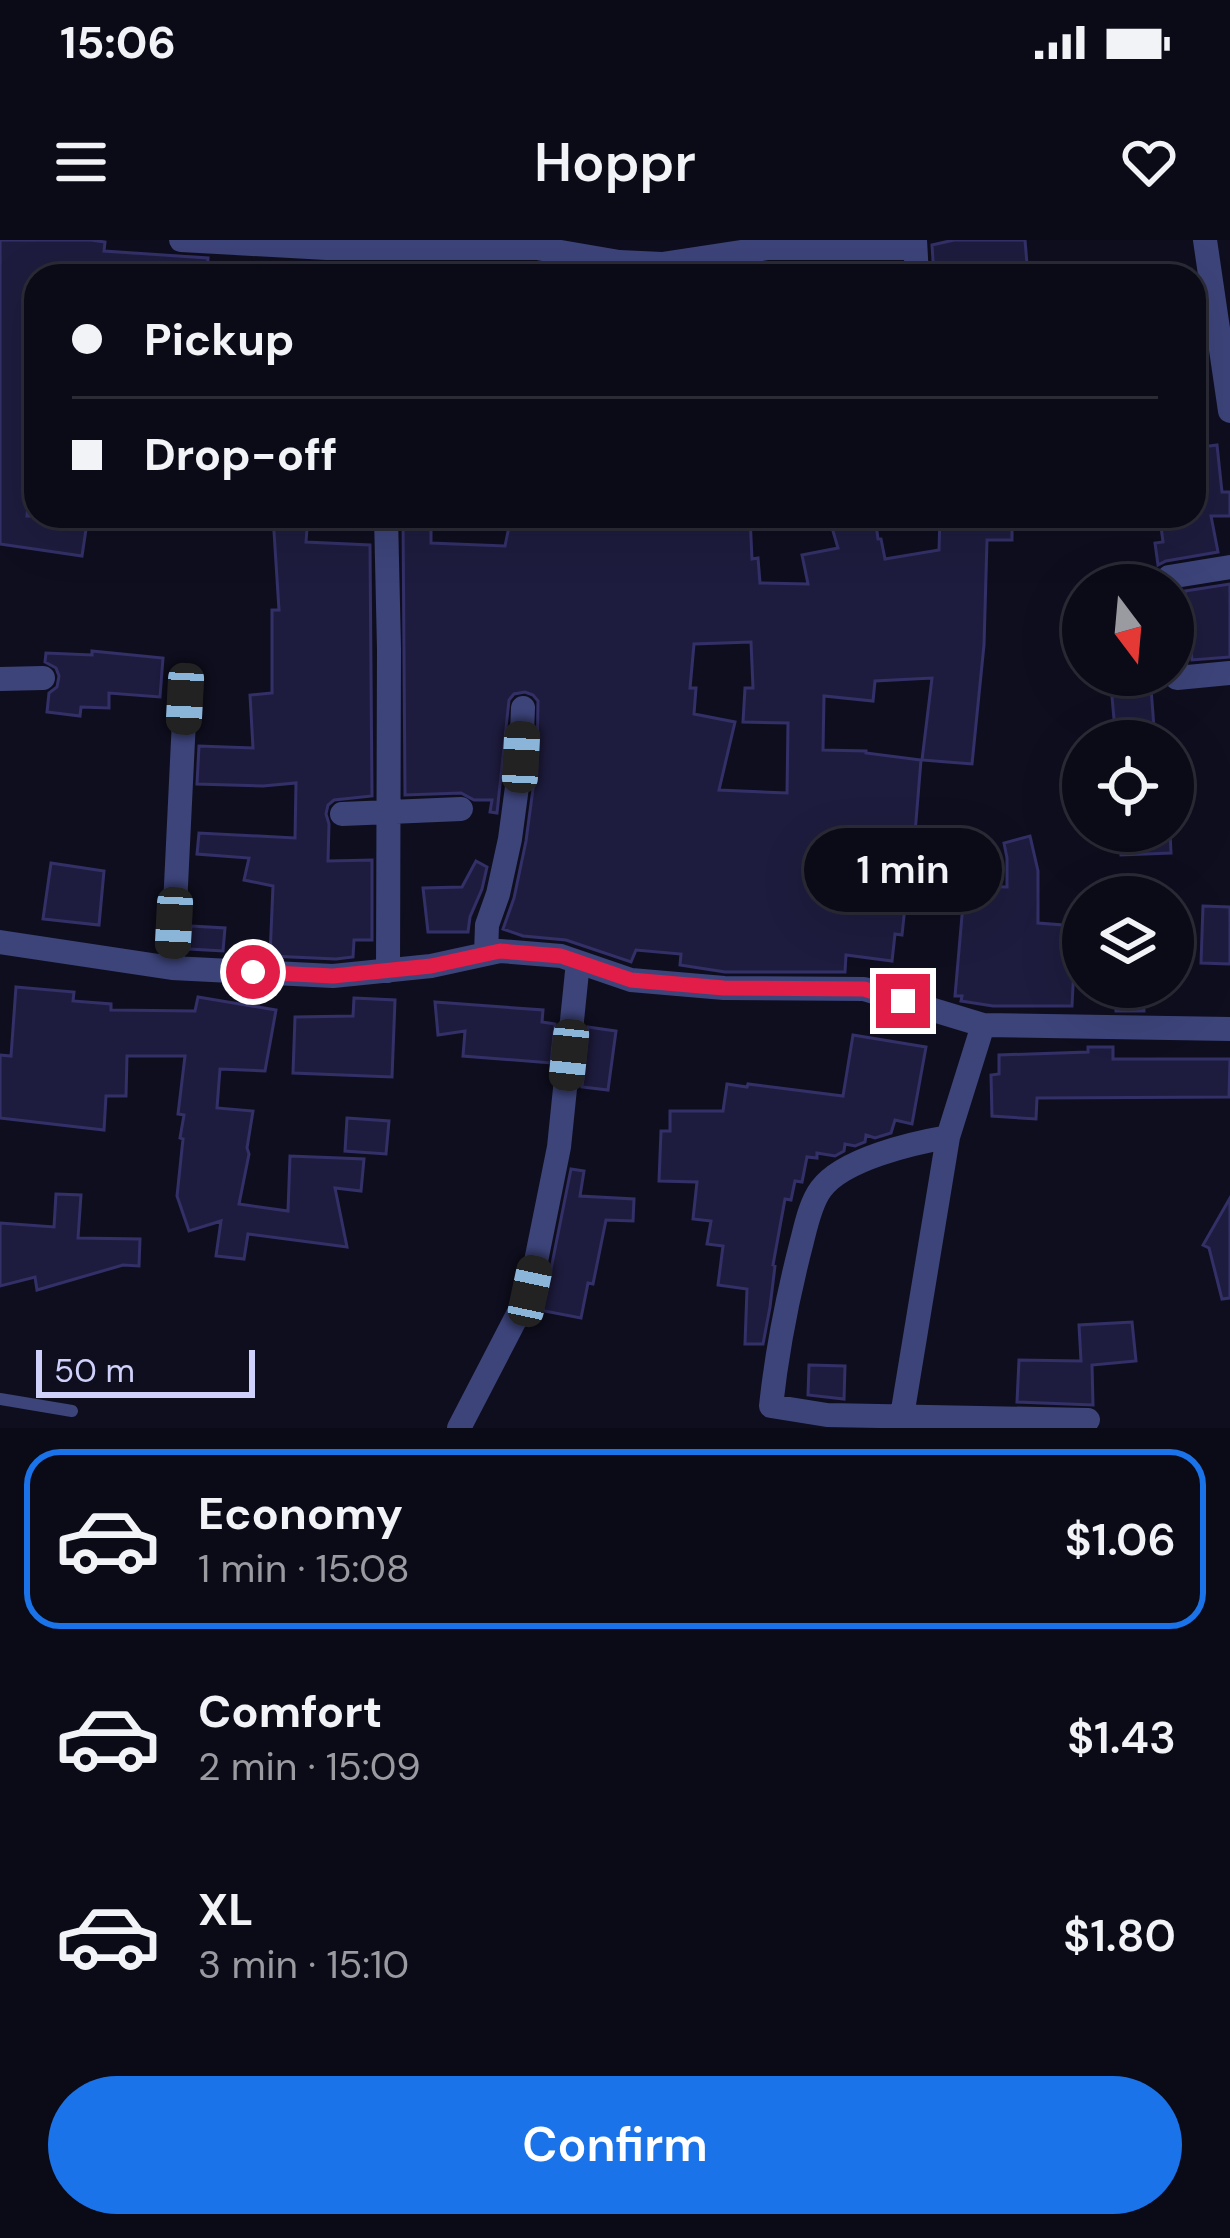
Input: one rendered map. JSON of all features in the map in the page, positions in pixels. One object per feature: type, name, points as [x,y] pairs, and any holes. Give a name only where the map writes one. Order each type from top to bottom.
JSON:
[{"type":"street","points":[[181,240],[327,248],[537,248],[662,264],[767,248],[915,244]]},
{"type":"street","points":[[1205,240],[1230,410]]},
{"type":"street","points":[[386,528],[388,970]]},
{"type":"street","points":[[1194,573],[1230,567]]},
{"type":"street","points":[[1194,676],[1230,673]]},
{"type":"street","points":[[0,679],[43,678]]},
{"type":"street","points":[[172,968],[185,699]]},
{"type":"street","points":[[486,954],[487,925],[510,839],[523,708]]},
{"type":"street","points":[[342,814],[461,809]]},
{"type":"street","points":[[0,942],[172,968],[333,976],[431,966],[500,951],[561,956],[631,980],[724,988],[864,989],[982,1025],[1230,1029]]},
{"type":"street","points":[[459,1428],[530,1291],[559,1147],[578,962]]},
{"type":"street","points":[[901,1423],[948,1137],[982,1025]]},
{"type":"street","points":[[948,1137],[906,1145],[849,1167],[822,1188],[807,1222],[777,1350],[772,1406],[901,1423],[1088,1420]]},
{"type":"lane","points":[[0,1400],[72,1411]]},
{"type":"building","points":[[0,240],[91,240],[105,242],[104,251],[208,258],[208,264],[24,264],[24,528],[86,528],[82,556],[0,544]]},
{"type":"building","points":[[954,240],[1025,240],[1027,264],[933,264],[932,245]]},
{"type":"building","points":[[1217,445],[1222,492],[1230,492],[1230,516],[1211,516],[1218,552],[1158,564],[1155,543],[1163,542],[1161,528],[1206,528],[1206,446]]},
{"type":"building","points":[[274,528],[307,528],[306,542],[370,545],[372,796],[334,800],[326,814],[328,861],[372,860],[372,940],[354,940],[353,957],[270,956],[273,886],[244,880],[249,858],[197,854],[199,833],[295,838],[296,783],[197,784],[199,746],[253,748],[250,695],[272,693],[272,610],[279,610]]},
{"type":"building","points":[[403,528],[431,528],[431,543],[505,546],[509,528],[751,528],[752,559],[758,558],[760,583],[808,584],[802,555],[838,548],[833,528],[877,528],[885,559],[939,550],[940,528],[1012,528],[1012,540],[987,540],[984,645],[972,764],[922,760],[932,678],[875,681],[873,701],[824,696],[823,750],[921,760],[912,870],[902,935],[895,934],[892,961],[846,955],[845,972],[725,972],[680,965],[681,954],[636,950],[631,962],[566,940],[503,929],[526,841],[537,759],[538,701],[533,695],[514,694],[509,700],[497,813],[490,812],[492,800],[474,800],[461,793],[405,795]],"holes":[[[751,642],[753,688],[745,688],[743,722],[788,723],[787,793],[719,790],[735,722],[694,714],[696,688],[690,688],[694,644]]]},
{"type":"building","points":[[1230,584],[1230,657],[1194,660],[1194,590]]},
{"type":"building","points":[[92,651],[163,658],[160,697],[109,693],[109,708],[81,707],[80,716],[47,712],[49,693],[57,687],[59,676],[45,662],[46,653],[92,655]]},
{"type":"building","points":[[1112,696],[1152,696],[1153,720],[1114,720]]},
{"type":"building","points":[[1030,836],[1038,871],[1038,923],[1062,925],[1062,1006],[993,1006],[955,996],[963,904],[969,904],[970,886],[1007,887],[1004,843]]},
{"type":"building","points":[[1121,852],[1171,852],[1171,853]]},
{"type":"building","points":[[476,861],[487,867],[468,932],[428,932],[423,888],[462,887]]},
{"type":"building","points":[[51,863],[104,871],[99,925],[43,919]]},
{"type":"building","points":[[1203,906],[1230,907],[1230,964],[1201,963]]},
{"type":"building","points":[[191,926],[225,928],[223,951],[189,949]]},
{"type":"building","points":[[16,987],[74,992],[73,1001],[111,1004],[111,1010],[195,1011],[198,997],[276,1010],[265,1071],[220,1069],[217,1108],[253,1111],[239,1204],[288,1211],[290,1156],[364,1159],[361,1191],[335,1188],[347,1247],[248,1234],[244,1259],[216,1256],[221,1221],[189,1231],[177,1196],[184,1115],[178,1114],[185,1056],[127,1056],[126,1096],[106,1096],[104,1130],[0,1118],[0,1055],[11,1056]]},
{"type":"building","points":[[354,998],[395,1000],[392,1077],[293,1073],[295,1017],[353,1016]]},
{"type":"building","points":[[435,1002],[543,1010],[542,1022],[555,1024],[551,1063],[463,1056],[465,1031],[438,1035]]},
{"type":"building","points":[[588,1027],[616,1031],[608,1090],[582,1087]]},
{"type":"building","points":[[853,1035],[926,1047],[912,1124],[895,1120],[891,1133],[875,1138],[866,1135],[865,1142],[845,1144],[844,1151],[835,1156],[817,1153],[817,1158],[807,1157],[802,1182],[795,1181],[791,1200],[785,1199],[763,1344],[745,1344],[747,1289],[718,1285],[723,1246],[707,1244],[711,1221],[693,1219],[697,1182],[659,1181],[661,1131],[670,1131],[670,1111],[723,1111],[727,1084],[843,1096]]},
{"type":"building","points":[[1088,1047],[1113,1047],[1113,1059],[1230,1059],[1229,1097],[1037,1098],[1036,1119],[992,1116],[991,1075],[999,1074],[999,1055],[1088,1052]]},
{"type":"building","points":[[347,1118],[389,1121],[386,1154],[345,1151]]},
{"type":"building","points":[[571,1169],[584,1171],[580,1196],[634,1199],[633,1221],[606,1220],[581,1318],[539,1310]]},
{"type":"building","points":[[56,1194],[81,1195],[78,1238],[140,1239],[139,1266],[123,1265],[37,1290],[35,1277],[0,1286],[0,1223],[54,1227]]},
{"type":"building","points":[[1230,1198],[1230,1298],[1222,1299],[1209,1248],[1203,1245]]},
{"type":"building","points":[[1132,1322],[1136,1361],[1092,1365],[1093,1405],[1017,1402],[1019,1360],[1081,1361],[1079,1325]]},
{"type":"building","points":[[809,1365],[845,1366],[844,1399],[808,1395]]},
{"type":"route","points":[[253,972],[333,976],[431,966],[500,951],[561,956],[631,980],[724,988],[864,989],[903,1001]]}]
